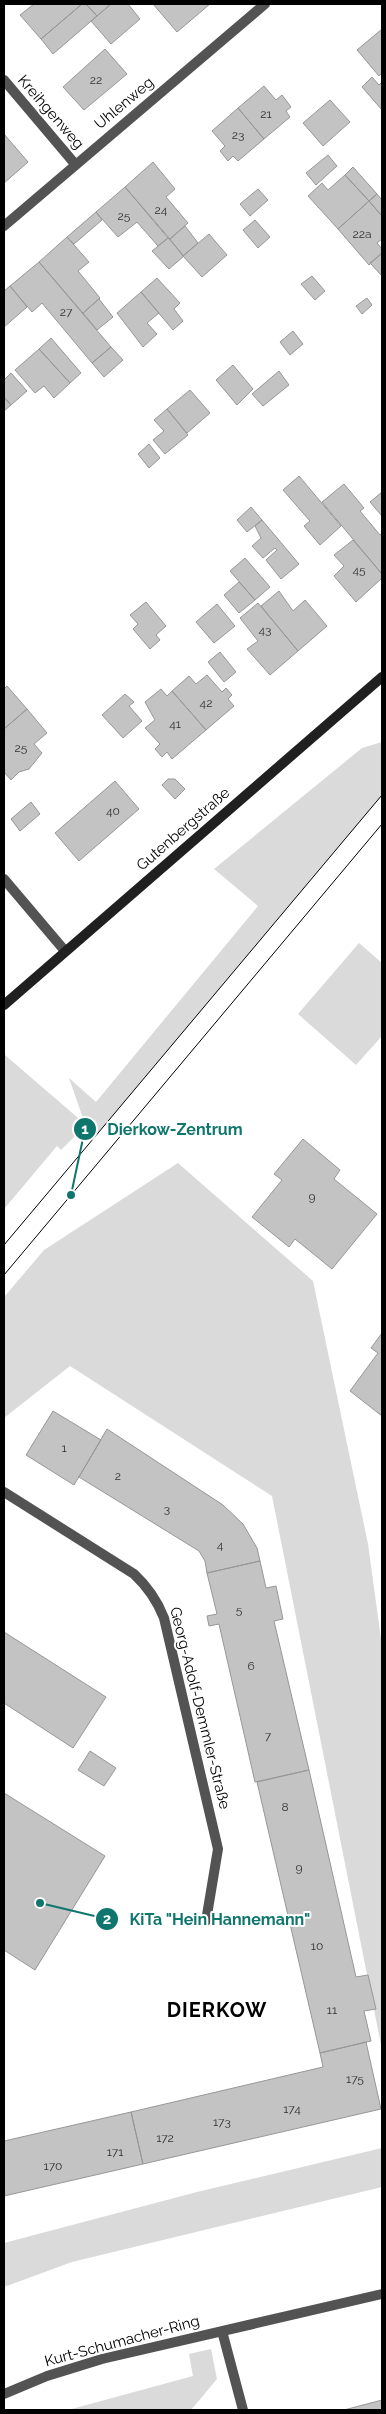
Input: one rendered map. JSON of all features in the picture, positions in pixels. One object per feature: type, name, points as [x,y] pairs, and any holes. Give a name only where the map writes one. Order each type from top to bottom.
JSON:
[{"type":"street","name":"Uhlenweg","points":[[4,226],[265,4]]},
{"type":"street","name":"Kreihgenweg","points":[[4,80],[75,164]]},
{"type":"street","name":"Gutenbergstraße","points":[[4,1005],[382,677]]},
{"type":"street","points":[[4,879],[65,951]]},
{"type":"street","name":"Georg-Adolf-Demmler-Straße","points":[[4,1492],[134,1574],[158,1601],[164,1618],[218,1849],[206,1921]]},
{"type":"street","name":"Kurt-Schumacher-Ring","points":[[4,2394],[72,2367],[382,2294]]},
{"type":"street","name":"Kurt-Schumacher-Ring","points":[[222,2331],[243,2410]]},
{"type":"shaded area","points":[[382,742],[382,795],[97,1134],[86,1125],[61,1150],[57,1146],[4,1209],[4,1056],[85,1124],[69,1078],[96,1102],[258,906],[214,869],[362,748]]},
{"type":"shaded area","points":[[359,943],[382,963],[382,1036],[356,1065],[298,1014]]},
{"type":"shaded area","points":[[178,1163],[313,1281],[368,1544],[382,1646],[382,2050],[272,1496],[70,1366],[4,1418],[4,1297],[44,1250]]},
{"type":"shaded area","points":[[382,2148],[382,2187],[72,2262],[4,2287],[4,2243],[197,2192]]},
{"type":"shaded area","points":[[211,2349],[217,2379],[191,2410],[68,2410],[193,2376],[189,2354]]},
{"type":"building","points":[[34,4],[82,4],[41,39],[20,15]]},
{"type":"building","points":[[82,4],[86,4],[97,16],[53,54],[41,39]]},
{"type":"building","points":[[86,4],[111,4],[97,16]]},
{"type":"building","points":[[111,4],[128,4],[140,19],[111,44],[91,21]]},
{"type":"building","points":[[153,4],[210,4],[177,32]]},
{"type":"building","points":[[382,29],[382,73],[379,76],[357,50]]},
{"type":"building","points":[[105,49],[127,74],[84,110],[63,87]]},
{"type":"building","points":[[372,77],[379,85],[382,82],[382,110],[362,87]]},
{"type":"building","points":[[264,86],[276,100],[282,95],[291,107],[286,111],[290,117],[264,139],[238,108]]},
{"type":"building","points":[[330,100],[350,122],[323,146],[303,123]]},
{"type":"building","points":[[238,108],[264,139],[238,161],[233,156],[228,161],[220,151],[225,146],[212,131]]},
{"type":"building","points":[[4,134],[28,162],[4,183]]},
{"type":"building","points":[[328,155],[337,166],[316,185],[306,173]]},
{"type":"building","points":[[153,162],[175,189],[166,197],[188,223],[170,239],[125,187]]},
{"type":"building","points":[[353,167],[377,194],[369,201],[345,175]]},
{"type":"building","points":[[345,175],[369,201],[338,229],[308,196],[322,183],[328,190]]},
{"type":"building","points":[[125,187],[168,238],[158,246],[137,222],[118,237],[96,212]]},
{"type":"building","points":[[258,189],[268,200],[250,216],[240,204]]},
{"type":"building","points":[[377,194],[382,200],[382,216],[369,201]]},
{"type":"building","points":[[369,201],[382,216],[382,239],[377,243],[382,249],[382,253],[369,265],[338,229]]},
{"type":"building","points":[[96,212],[102,220],[74,244],[67,237]]},
{"type":"building","points":[[255,220],[270,237],[258,248],[243,230]]},
{"type":"building","points":[[185,226],[198,243],[183,256],[170,239]]},
{"type":"building","points":[[209,234],[227,255],[202,277],[183,256]]},
{"type":"building","points":[[67,237],[89,262],[78,271],[100,298],[83,313],[39,262]]},
{"type":"building","points":[[168,238],[184,256],[169,269],[152,251]]},
{"type":"building","points":[[382,253],[382,276],[370,263]]},
{"type":"building","points":[[39,262],[111,347],[92,363],[42,303],[32,312],[10,286]]},
{"type":"building","points":[[312,276],[325,291],[315,300],[301,284]]},
{"type":"building","points":[[157,278],[180,303],[174,309],[183,321],[173,330],[141,292]]},
{"type":"building","points":[[10,286],[27,307],[4,327],[4,291]]},
{"type":"building","points":[[141,292],[159,313],[147,323],[157,334],[143,347],[117,313]]},
{"type":"building","points":[[367,298],[372,305],[362,314],[356,306]]},
{"type":"building","points":[[99,299],[113,317],[97,330],[83,313]]},
{"type":"building","points":[[293,331],[303,344],[290,355],[280,342]]},
{"type":"building","points":[[51,338],[81,373],[70,383],[39,349]]},
{"type":"building","points":[[111,347],[123,360],[104,377],[92,363]]},
{"type":"building","points":[[39,349],[70,383],[54,398],[44,386],[35,393],[15,370]]},
{"type":"building","points":[[233,365],[253,389],[237,405],[216,380]]},
{"type":"building","points":[[279,371],[289,385],[263,406],[252,394]]},
{"type":"building","points":[[11,373],[27,391],[11,405],[4,397],[4,380]]},
{"type":"building","points":[[190,390],[210,413],[187,433],[167,409]]},
{"type":"building","points":[[4,397],[11,405],[4,411]]},
{"type":"building","points":[[167,409],[188,435],[165,454],[153,440],[164,431],[154,420]]},
{"type":"building","points":[[149,444],[160,458],[149,468],[138,454]]},
{"type":"building","points":[[299,476],[341,526],[320,545],[304,526],[310,521],[283,490]]},
{"type":"building","points":[[344,484],[364,508],[360,511],[380,535],[382,534],[382,574],[322,502]]},
{"type":"building","points":[[382,492],[382,516],[370,502]]},
{"type":"building","points":[[251,507],[262,520],[247,532],[237,520]]},
{"type":"building","points":[[262,520],[299,564],[281,579],[266,560],[277,550],[275,548],[263,558],[252,546],[261,538],[255,526]]},
{"type":"building","points":[[353,540],[382,574],[382,578],[356,602],[334,576],[344,566],[334,555]]},
{"type":"building","points":[[245,558],[270,587],[255,600],[230,571]]},
{"type":"building","points":[[239,582],[255,600],[239,613],[224,595]]},
{"type":"building","points":[[279,591],[293,611],[305,600],[327,626],[298,651],[261,606]]},
{"type":"building","points":[[146,602],[166,626],[156,635],[160,640],[150,649],[133,629],[138,624],[130,615]]},
{"type":"building","points":[[258,603],[298,651],[270,675],[247,649],[258,641],[240,618]]},
{"type":"building","points":[[217,604],[235,626],[214,643],[196,622]]},
{"type":"building","points":[[220,652],[236,672],[224,682],[208,662]]},
{"type":"building","points":[[207,675],[222,692],[226,688],[232,695],[228,699],[234,706],[206,730],[172,691],[189,676],[196,684]]},
{"type":"building","points":[[7,686],[27,709],[4,729],[4,689]]},
{"type":"building","points":[[161,689],[167,696],[172,691],[206,730],[172,759],[167,752],[162,757],[155,749],[160,744],[145,728],[155,720],[145,702]]},
{"type":"building","points":[[125,694],[134,702],[129,706],[142,721],[123,738],[102,715]]},
{"type":"building","points":[[27,709],[47,733],[34,744],[42,753],[29,769],[19,772],[11,780],[4,772],[4,729]]},
{"type":"building","points":[[168,779],[175,779],[185,789],[175,799],[162,785]]},
{"type":"building","points":[[115,781],[139,809],[79,861],[55,833]]},
{"type":"building","points":[[31,802],[40,814],[20,831],[11,819]]},
{"type":"building","points":[[303,1139],[340,1170],[334,1179],[377,1214],[332,1269],[295,1239],[289,1247],[252,1217],[282,1180],[274,1174]]},
{"type":"building","points":[[382,1333],[382,1416],[350,1391],[378,1353],[371,1348]]},
{"type":"building","points":[[53,1411],[101,1440],[74,1485],[26,1455]]},
{"type":"building","points":[[107,1429],[223,1505],[243,1524],[257,1548],[260,1561],[207,1573],[205,1561],[199,1551],[79,1477]]},
{"type":"building","points":[[260,1561],[266,1588],[276,1586],[283,1619],[274,1621],[309,1770],[255,1782],[219,1624],[209,1626],[207,1616],[217,1614],[207,1573]]},
{"type":"building","points":[[4,1632],[106,1697],[73,1748],[4,1703]]},
{"type":"building","points":[[90,1751],[116,1768],[104,1786],[78,1770]]},
{"type":"building","points":[[309,1770],[356,1977],[368,1975],[376,2009],[364,2011],[371,2041],[320,2053],[257,1782]]},
{"type":"building","points":[[4,1793],[105,1856],[35,1970],[4,1950]]},
{"type":"building","points":[[366,2042],[381,2109],[143,2164],[131,2112],[323,2067],[320,2053]]},
{"type":"building","points":[[131,2112],[143,2164],[4,2196],[4,2141]]},
{"type":"building","points":[[382,2400],[382,2410],[344,2410]]},
{"type":"tram line","points":[[4,1245],[382,795]]},
{"type":"tram line","points":[[4,1275],[382,824]]},
{"type":"place","name":"Dierkow-Zentrum","points":[[71,1195]]},
{"type":"place","name":"KiTa \"Hein Hannemann\"","points":[[40,1903]]},
{"type":"district","name":"DIERKOW","points":[[217,2010]]}]
